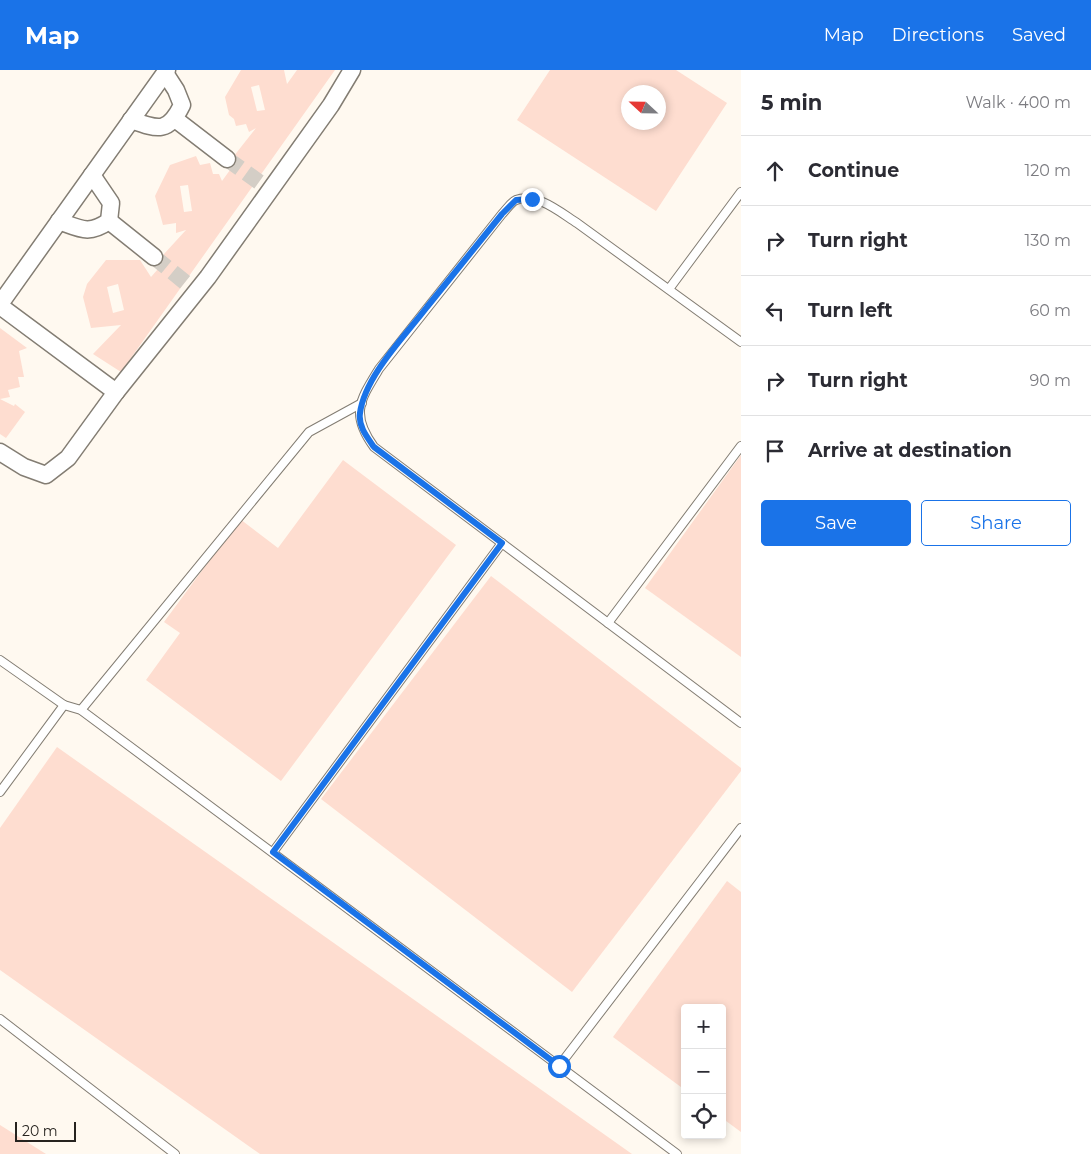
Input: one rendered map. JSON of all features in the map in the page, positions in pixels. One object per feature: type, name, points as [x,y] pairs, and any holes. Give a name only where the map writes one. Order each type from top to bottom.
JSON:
[{"type":"street","points":[[0,452],[24,467],[46,475],[68,458],[264,187],[331,105],[352,70]]},
{"type":"street","points":[[116,392],[0,305],[59,221],[131,120],[166,72],[182,104],[175,119],[165,126],[150,127],[131,120]]},
{"type":"street","points":[[175,119],[227,159]]},
{"type":"street","points":[[59,221],[82,229],[98,229],[109,221],[111,203],[92,175]]},
{"type":"street","points":[[109,221],[154,256]]},
{"type":"lane","points":[[669,289],[741,192]]},
{"type":"lane","points":[[741,342],[618,251],[549,205],[532,199],[516,200],[502,214],[379,369],[364,393],[359,415],[363,432],[374,447],[741,723]]},
{"type":"lane","points":[[82,710],[309,432],[362,403]]},
{"type":"lane","points":[[608,623],[741,446]]},
{"type":"lane","points":[[273,852],[502,543]]},
{"type":"lane","points":[[0,660],[64,705],[82,710],[678,1154]]},
{"type":"lane","points":[[0,792],[64,705]]},
{"type":"lane","points":[[559,1066],[741,828]]},
{"type":"lane","points":[[0,1019],[175,1154]]},
{"type":"building","points":[[241,70],[284,70],[287,84],[297,70],[335,70],[121,372],[93,354],[121,325],[91,328],[83,297],[87,284],[106,260],[140,260],[151,277],[158,269],[153,266],[186,230],[176,233],[176,223],[163,225],[155,196],[170,165],[196,156],[200,165],[210,163],[213,174],[219,174],[222,181],[230,170],[226,166],[256,128],[249,132],[246,124],[236,126],[234,119],[229,115],[225,97]],"holes":[[[259,85],[265,110],[257,111],[251,87]],[[188,185],[192,211],[184,212],[180,186]],[[118,284],[124,310],[113,313],[107,287]]]},
{"type":"building","points":[[550,70],[676,70],[727,103],[656,211],[517,120]]},
{"type":"building","points":[[0,328],[27,348],[19,351],[24,377],[18,377],[20,387],[8,390],[10,397],[0,399]]},
{"type":"building","points":[[0,399],[14,406],[15,404],[25,412],[6,438],[0,434]]},
{"type":"building","points":[[741,455],[741,657],[645,588]]},
{"type":"building","points":[[343,460],[456,545],[281,781],[146,680],[180,633],[164,622],[240,519],[278,548]]},
{"type":"building","points":[[491,576],[741,768],[741,771],[572,992],[321,799]]},
{"type":"building","points":[[57,747],[632,1154],[260,1154],[0,970],[0,828]]},
{"type":"building","points":[[727,881],[741,892],[741,1132],[726,1121],[726,1004],[681,1004],[681,1087],[613,1037]]},
{"type":"building","points":[[0,1125],[46,1154],[0,1154]]},
{"type":"tunnel","points":[[227,159],[259,182]]},
{"type":"tunnel","points":[[154,257],[186,283]]},
{"type":"route","points":[[532,199],[516,200],[502,214],[379,369],[364,393],[359,415],[363,432],[374,447],[502,543],[273,852],[559,1066]]}]
